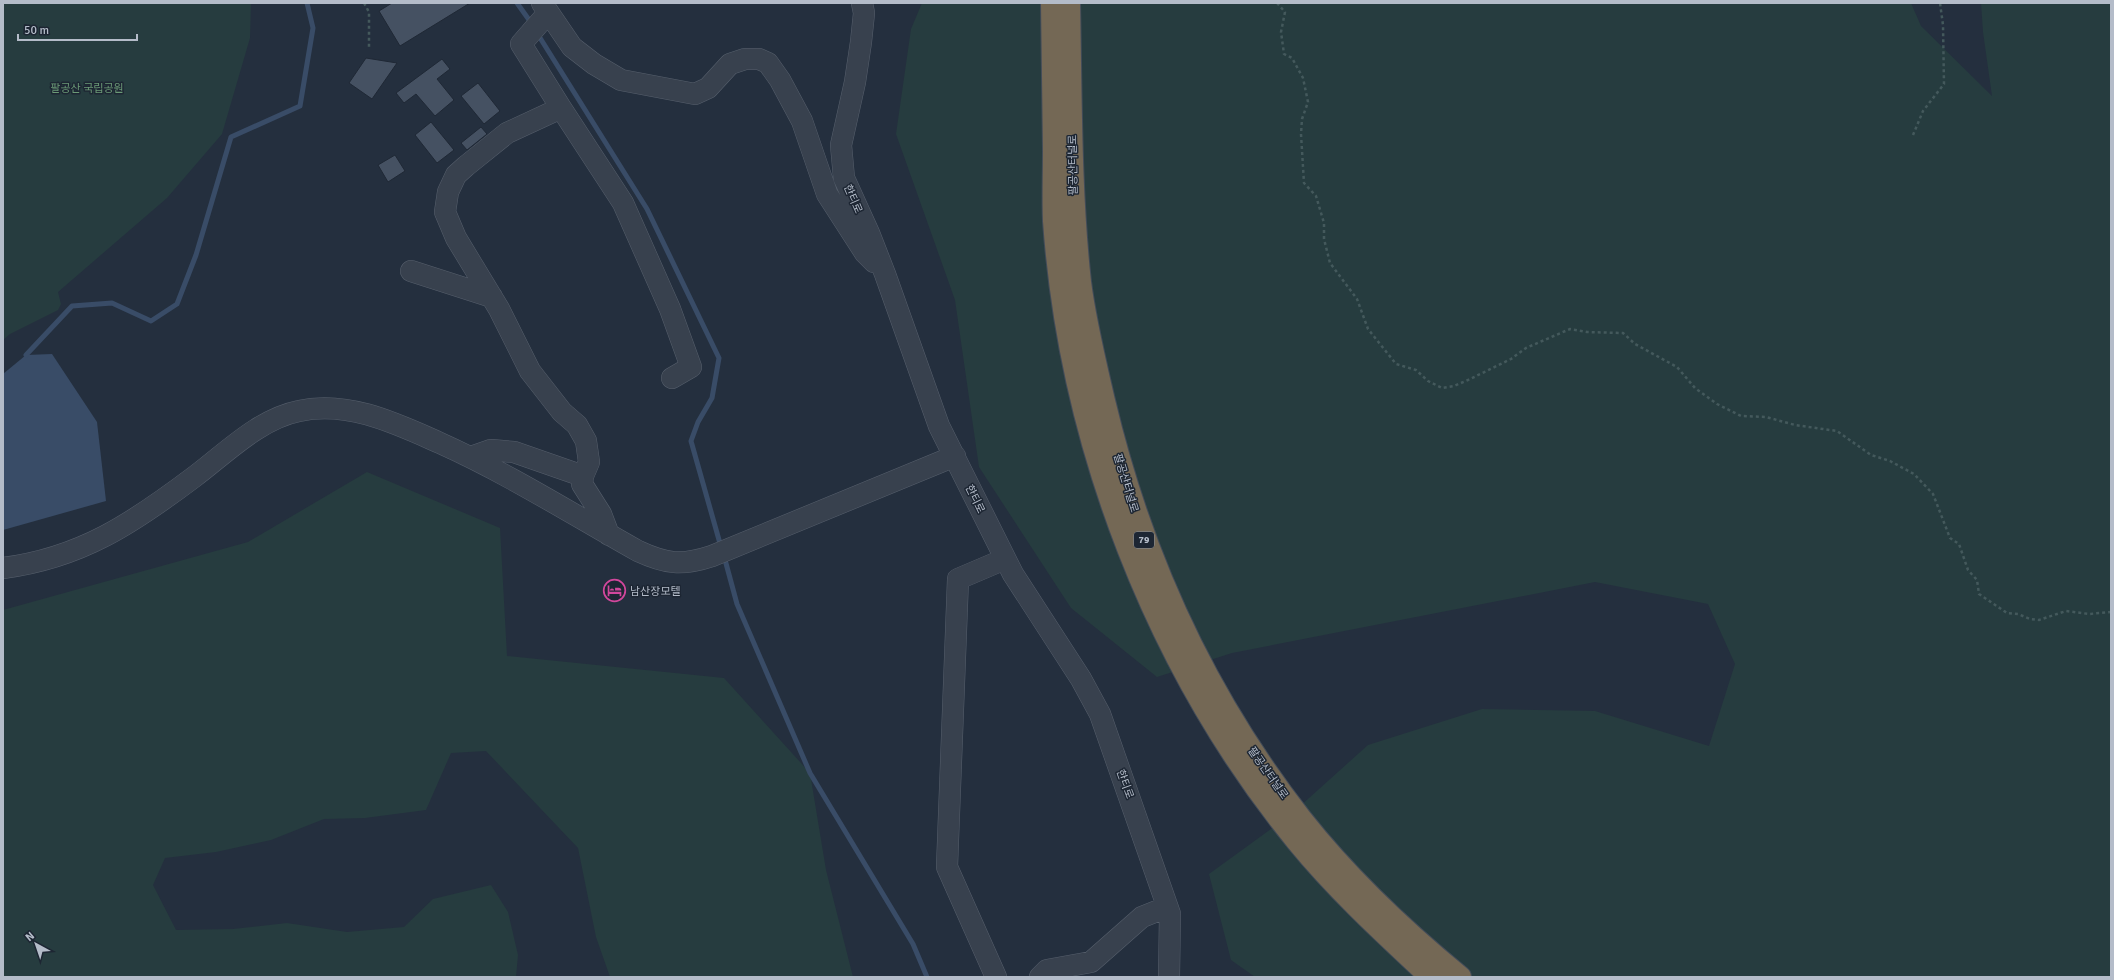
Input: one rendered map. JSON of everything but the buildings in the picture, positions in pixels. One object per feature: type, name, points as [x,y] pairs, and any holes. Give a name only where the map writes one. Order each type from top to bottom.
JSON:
[{"type":"highway","name":"팔공산터널로","points":[[1052,3],[1054,220],[1065,313],[1077,375],[1100,466],[1132,559],[1163,632],[1199,697],[1243,769],[1298,842],[1373,923],[1431,977]]},
{"type":"highway","name":"팔공산터널로","points":[[1069,3],[1074,204],[1081,286],[1096,364],[1118,458],[1145,542],[1174,612],[1215,689],[1251,749],[1301,819],[1335,859],[1386,910],[1460,977]]},
{"type":"street","name":"한티로","points":[[862,3],[864,13],[862,42],[841,145],[841,158],[847,184],[869,233],[885,274],[927,396],[939,426],[956,456],[973,497],[1013,574],[1081,679],[1100,714],[1170,914],[1170,976]]},
{"type":"street","points":[[672,378],[690,367],[670,309],[622,203],[521,44],[545,8],[572,47],[594,64],[621,80],[695,94],[708,88],[730,64],[745,59],[760,59],[768,63],[780,80],[802,121],[827,194],[865,254],[885,274]]},
{"type":"street","points":[[561,108],[507,133],[456,176],[448,192],[444,212],[446,219],[492,298],[530,370],[562,412],[577,425],[586,441],[589,462],[582,476],[582,484],[601,514],[609,535]]},
{"type":"street","points":[[411,271],[492,298]]},
{"type":"street","points":[[3,568],[33,563],[63,555],[102,537],[170,495],[252,433],[273,421],[298,411],[338,409],[361,413],[411,430],[471,457],[643,553],[671,563],[682,564],[703,559],[801,521],[914,472],[956,456]]},
{"type":"street","points":[[471,457],[491,450],[514,452],[582,476]]},
{"type":"street","points":[[996,977],[947,867],[958,579],[1005,559]]},
{"type":"street","points":[[1040,977],[1046,970],[1091,962],[1142,918],[1167,907]]},
{"type":"path","points":[[364,3],[369,12],[369,48]]},
{"type":"path","points":[[1277,3],[1285,12],[1281,32],[1284,54],[1292,58],[1303,78],[1308,102],[1302,119],[1301,134],[1304,183],[1316,196],[1324,223],[1324,239],[1330,263],[1357,299],[1368,329],[1396,364],[1416,370],[1428,381],[1442,388],[1454,386],[1468,380],[1512,359],[1526,348],[1570,329],[1587,332],[1623,333],[1635,344],[1677,367],[1695,388],[1717,404],[1741,416],[1766,417],[1795,425],[1837,431],[1871,455],[1890,461],[1914,474],[1933,494],[1950,538],[1959,544],[1968,570],[1977,580],[1979,594],[2007,613],[2018,614],[2030,619],[2039,620],[2066,611],[2089,614],[2111,612]]},
{"type":"path","points":[[1913,135],[1923,111],[1944,84],[1943,25],[1940,3]]},
{"type":"green space","name":"팔공산 국립공원","points":[[3,3],[251,3],[250,38],[222,134],[167,198],[58,292],[61,304],[58,310],[10,334],[3,340]]},
{"type":"green space","points":[[922,3],[1911,3],[1921,26],[1992,96],[1983,32],[1981,3],[2111,3],[2111,977],[1255,977],[1231,960],[1209,874],[1289,816],[1368,745],[1482,709],[1595,711],[1709,746],[1735,664],[1708,604],[1595,582],[1232,653],[1157,677],[1071,608],[979,467],[955,300],[896,134],[911,29]]},
{"type":"green space","points":[[367,472],[500,528],[507,656],[724,678],[810,773],[826,870],[853,977],[610,977],[596,937],[578,848],[486,751],[451,753],[426,810],[365,818],[324,819],[271,840],[216,852],[165,858],[153,885],[176,930],[233,929],[287,923],[347,932],[404,927],[433,899],[491,885],[508,912],[518,955],[516,977],[3,977],[3,610],[248,542]]},
{"type":"water","points":[[52,354],[97,422],[106,501],[3,530],[3,374],[26,355]]},
{"type":"waterway","points":[[26,355],[72,306],[112,303],[151,321],[177,304],[196,255],[231,137],[300,106],[313,28],[307,3]]},
{"type":"waterway","points":[[517,3],[532,24]]},
{"type":"waterway","points":[[537,33],[647,209],[719,358],[712,398],[698,422],[691,441],[721,547]]},
{"type":"waterway","points":[[724,556],[737,604],[810,773],[913,944],[927,977]]},
{"type":"place","name":"남산장모텔","points":[[614,591]]}]
